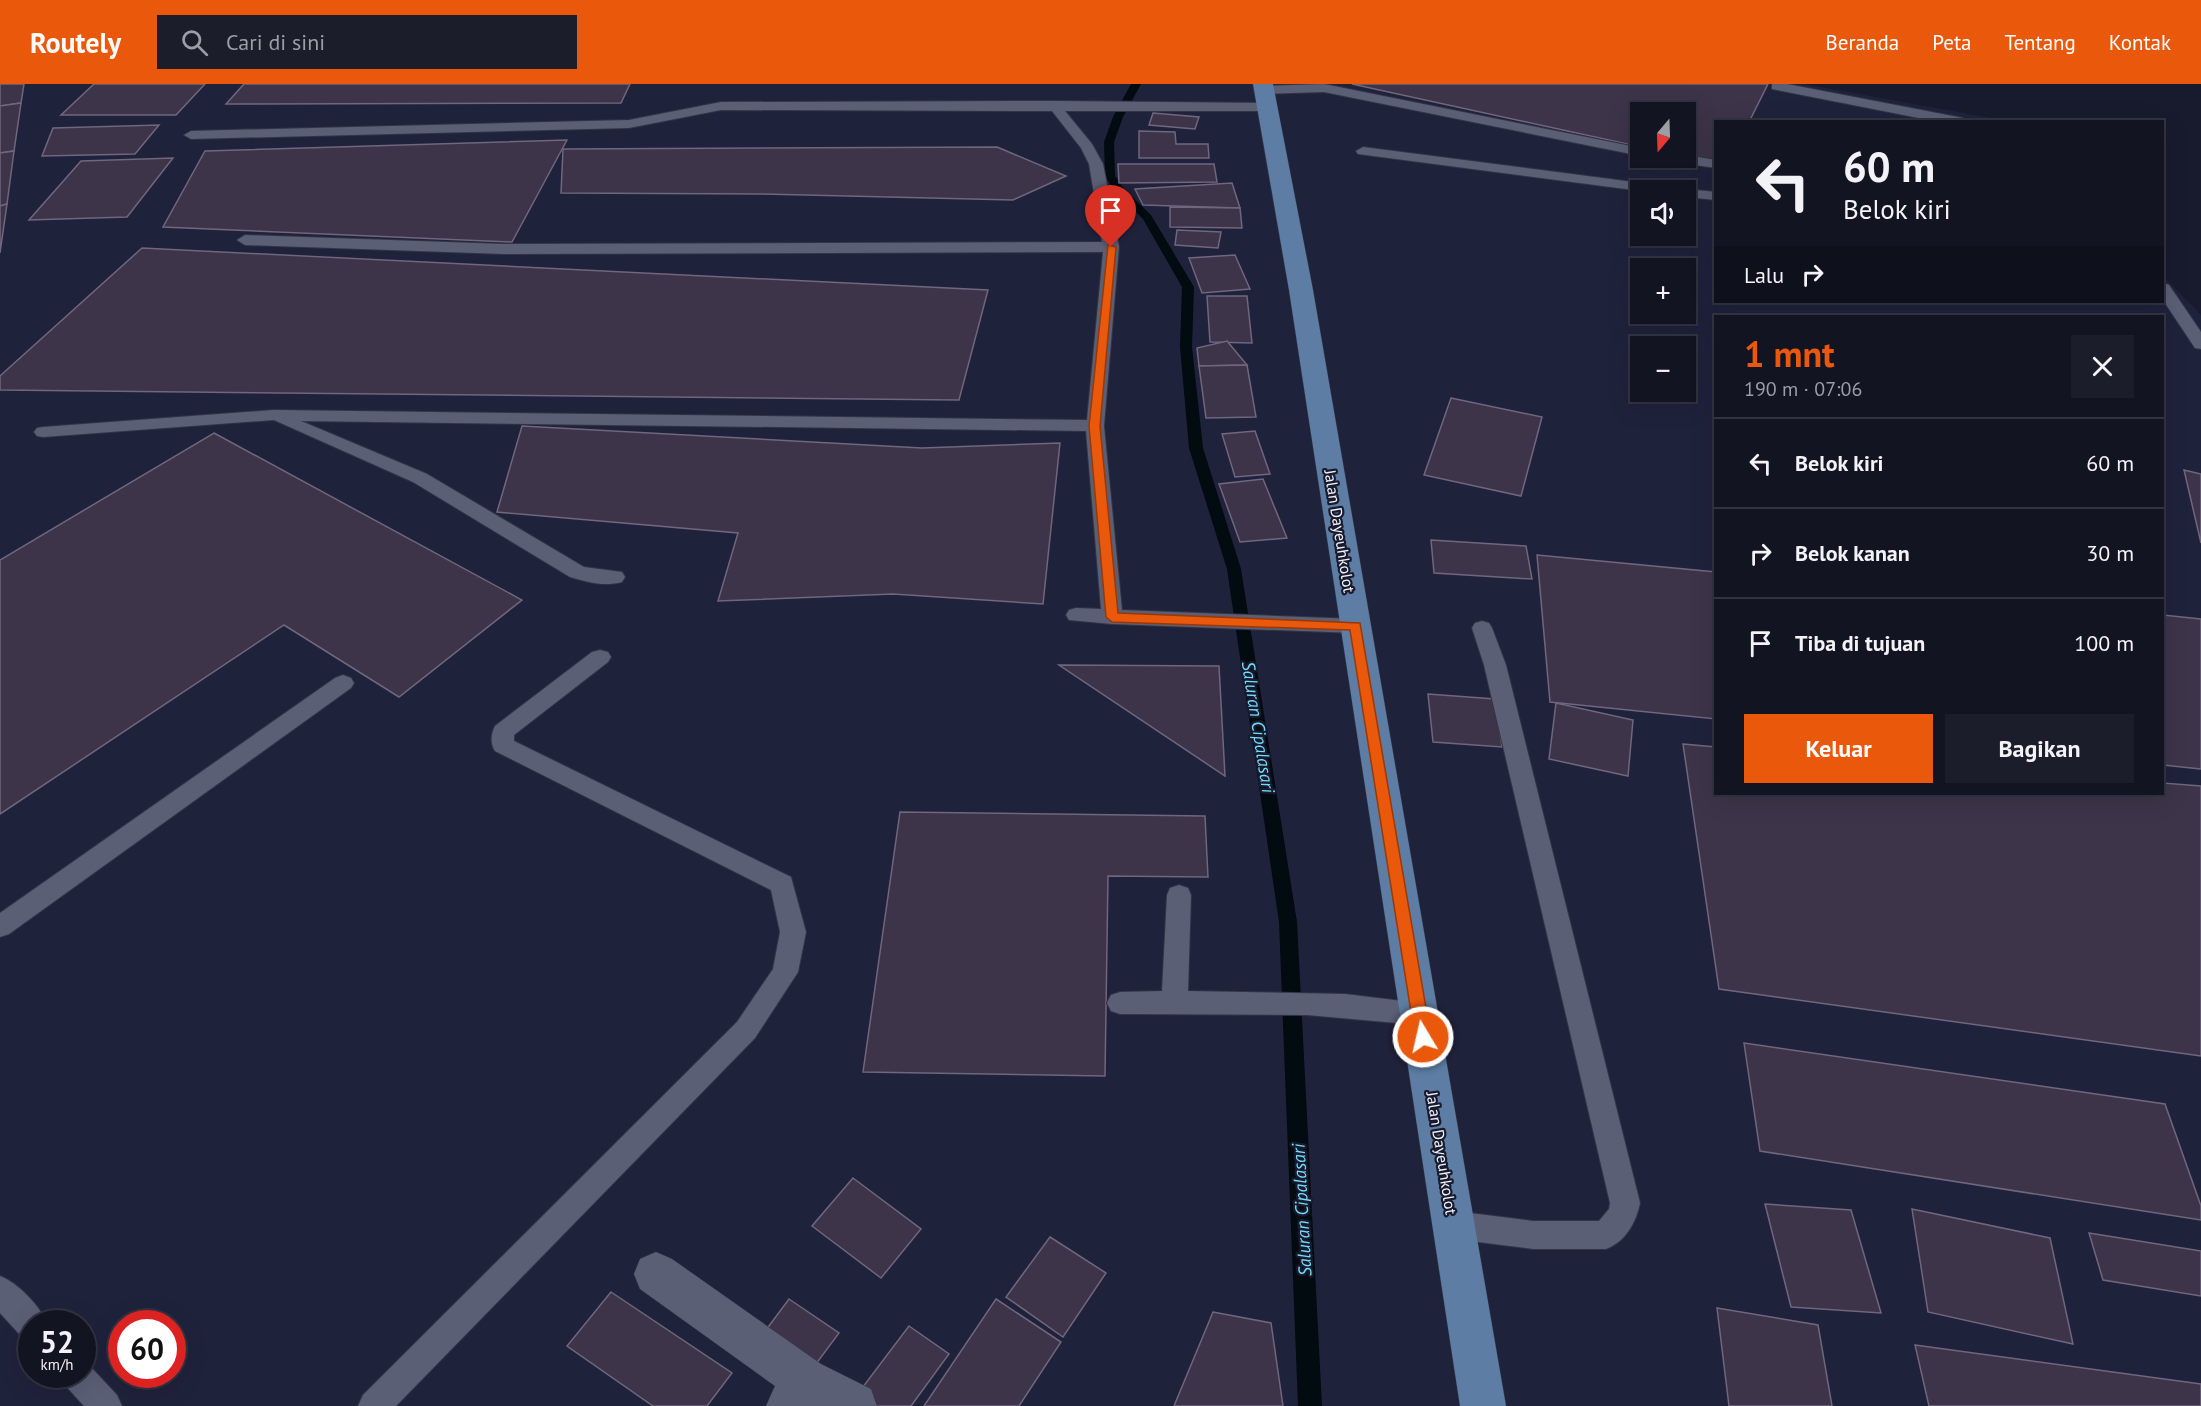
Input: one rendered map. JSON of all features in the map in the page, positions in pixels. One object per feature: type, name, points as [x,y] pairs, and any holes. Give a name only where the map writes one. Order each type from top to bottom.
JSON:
[{"type":"main road","name":"Jalan Dayeuhkolot","points":[[1265,94],[1301,290],[1483,1406]]},
{"type":"street","points":[[656,1274],[797,1393],[854,1406]]},
{"type":"lane","points":[[191,135],[629,124],[721,106],[1140,105],[1326,86],[1630,150]]},
{"type":"lane","points":[[1777,86],[1953,120]]},
{"type":"lane","points":[[1056,105],[1061,116],[1087,147],[1096,164],[1111,247],[1095,426],[1112,617]]},
{"type":"lane","points":[[1364,151],[1630,186]]},
{"type":"lane","points":[[1696,161],[1714,164]]},
{"type":"lane","points":[[1696,194],[1714,196]]},
{"type":"lane","points":[[245,240],[504,249],[1111,247]]},
{"type":"lane","points":[[2164,289],[2201,344]]},
{"type":"lane","points":[[43,432],[273,415],[1095,426]]},
{"type":"lane","points":[[273,415],[420,478],[577,572],[595,577],[615,577]]},
{"type":"lane","points":[[1076,615],[1154,620],[1356,626]]},
{"type":"lane","points":[[1454,1225],[1533,1235],[1606,1234],[1623,1215],[1625,1203],[1498,676],[1482,628]]},
{"type":"lane","points":[[374,1406],[746,1030],[785,972],[793,932],[782,884],[503,745],[504,732],[600,657]]},
{"type":"lane","points":[[0,927],[343,683]]},
{"type":"lane","points":[[1174,1002],[1179,895]]},
{"type":"lane","points":[[1120,1004],[1254,1002],[1343,1006],[1419,1014]]},
{"type":"lane","points":[[0,1291],[18,1310]]},
{"type":"lane","points":[[89,1388],[106,1406]]},
{"type":"shaded area","points":[[0,84],[1804,84],[2002,120],[1714,120],[1714,303],[2164,303],[2164,277],[2201,315],[2201,1406],[0,1406]]},
{"type":"building","points":[[0,84],[24,84],[21,103],[0,106]]},
{"type":"building","points":[[94,84],[205,84],[176,115],[61,115]]},
{"type":"building","points":[[244,84],[630,84],[621,103],[226,104]]},
{"type":"building","points":[[1352,84],[1768,84],[1750,120],[1714,120],[1714,163],[1696,158],[1696,102],[1630,102],[1630,145]]},
{"type":"building","points":[[21,103],[14,151],[0,153],[0,106]]},
{"type":"building","points":[[1153,113],[1199,117],[1195,129],[1149,125]]},
{"type":"building","points":[[159,125],[135,154],[42,156],[53,128]]},
{"type":"building","points":[[1139,131],[1175,132],[1176,144],[1208,144],[1209,158],[1139,158]]},
{"type":"building","points":[[567,140],[512,242],[163,227],[205,151]]},
{"type":"building","points":[[997,147],[1066,176],[1013,200],[763,194],[561,193],[563,149]]},
{"type":"building","points":[[14,151],[7,204],[0,206],[0,153]]},
{"type":"building","points":[[173,158],[127,217],[29,220],[81,161]]},
{"type":"building","points":[[1118,164],[1214,164],[1217,182],[1119,183]]},
{"type":"building","points":[[1232,183],[1240,208],[1143,205],[1135,189]]},
{"type":"building","points":[[7,204],[0,253],[0,206]]},
{"type":"building","points":[[1170,207],[1240,208],[1242,228],[1170,227]]},
{"type":"building","points":[[1177,230],[1221,232],[1218,248],[1175,245]]},
{"type":"building","points":[[142,248],[988,290],[959,400],[0,390],[0,376]]},
{"type":"building","points":[[1235,255],[1250,289],[1202,293],[1189,258]]},
{"type":"building","points":[[1207,296],[1247,296],[1252,343],[1210,342]]},
{"type":"building","points":[[1227,341],[1247,365],[1199,366],[1197,348]]},
{"type":"building","points":[[1247,365],[1256,417],[1206,418],[1199,366]]},
{"type":"building","points":[[1451,398],[1542,417],[1521,496],[1424,475]]},
{"type":"building","points":[[522,426],[922,448],[1060,443],[1043,604],[893,594],[718,601],[738,533],[497,512]]},
{"type":"building","points":[[1255,431],[1270,474],[1235,477],[1222,434]]},
{"type":"building","points":[[214,433],[522,600],[399,697],[284,625],[0,814],[0,560]]},
{"type":"building","points":[[2184,470],[2201,474],[2201,543]]},
{"type":"building","points":[[1263,479],[1287,538],[1240,542],[1219,484]]},
{"type":"building","points":[[1431,540],[1526,546],[1532,579],[1434,573]]},
{"type":"building","points":[[1537,555],[1714,572],[1714,719],[1550,702]]},
{"type":"building","points":[[2164,615],[2201,619],[2201,769],[2164,765]]},
{"type":"building","points":[[1059,665],[1219,666],[1225,776]]},
{"type":"building","points":[[1428,694],[1495,699],[1502,747],[1433,742]]},
{"type":"building","points":[[1556,703],[1633,720],[1628,776],[1549,759]]},
{"type":"building","points":[[1683,744],[1714,747],[1714,795],[2164,795],[2164,783],[2201,786],[2201,1056],[1719,989]]},
{"type":"building","points":[[900,812],[1205,816],[1208,877],[1108,876],[1105,1076],[863,1072]]},
{"type":"building","points":[[1744,1043],[2165,1104],[2201,1206],[2201,1220],[1760,1151]]},
{"type":"building","points":[[853,1178],[921,1229],[881,1278],[812,1226]]},
{"type":"building","points":[[1765,1204],[1851,1210],[1881,1313],[1791,1307]]},
{"type":"building","points":[[1912,1209],[2050,1238],[2073,1344],[1928,1312]]},
{"type":"building","points":[[2089,1233],[2201,1251],[2201,1296],[2103,1280]]},
{"type":"building","points":[[1050,1237],[1106,1273],[1063,1337],[1006,1297]]},
{"type":"building","points":[[611,1292],[732,1373],[707,1406],[653,1406],[567,1346]]},
{"type":"building","points":[[789,1299],[839,1333],[813,1368],[763,1334]]},
{"type":"building","points":[[996,1299],[1061,1342],[1019,1406],[924,1406]]},
{"type":"building","points":[[1717,1308],[1818,1325],[1832,1406],[1729,1406]]},
{"type":"building","points":[[1213,1312],[1271,1323],[1283,1406],[1174,1406]]},
{"type":"building","points":[[909,1326],[949,1354],[911,1406],[869,1406],[856,1396]]},
{"type":"building","points":[[1915,1345],[2201,1384],[2201,1406],[1929,1406]]},
{"type":"waterway","name":"Saluran Cipalasari","points":[[1136,84],[1118,117],[1109,142],[1110,176],[1120,191],[1147,217],[1188,287],[1186,347],[1196,448],[1234,569],[1288,922],[1310,1406]]},
{"type":"route","points":[[1111,247],[1107,269],[1095,426],[1112,617],[1356,626],[1423,1037]]}]
